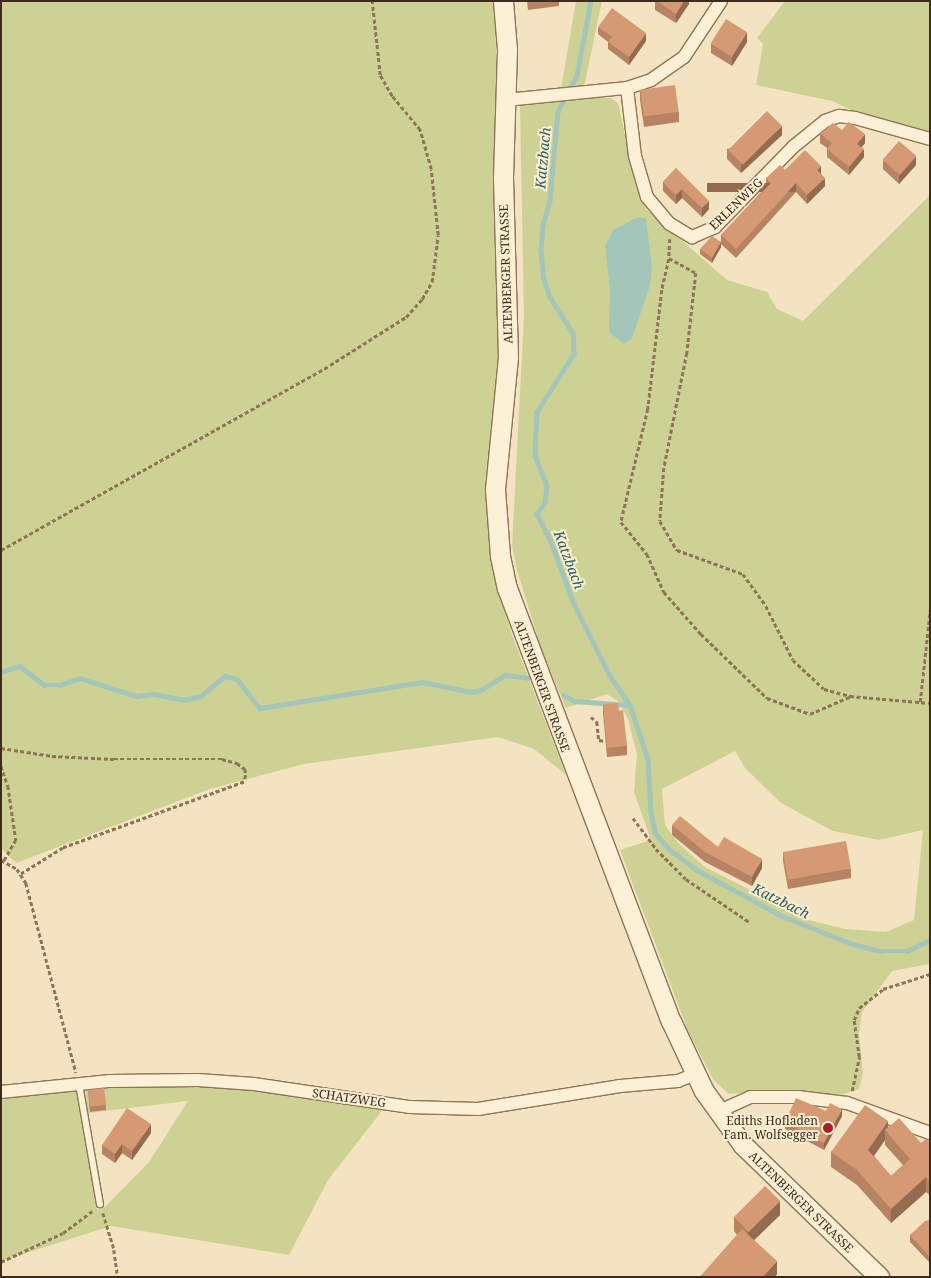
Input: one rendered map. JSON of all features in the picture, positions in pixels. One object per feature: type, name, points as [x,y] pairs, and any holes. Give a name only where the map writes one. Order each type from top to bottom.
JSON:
[{"type":"street","name":"ALTENBERGER STRASSE","points":[[503,1],[506,100],[503,178],[508,357],[495,489],[500,556],[517,620],[671,1021],[695,1074],[717,1112],[749,1152],[879,1277]]},
{"type":"street","points":[[506,100],[627,88],[651,80],[684,57],[721,1]]},
{"type":"street","name":"ERLENWEG","points":[[627,88],[633,148],[645,190],[657,212],[670,224],[692,237],[703,235],[813,129],[834,118],[855,118],[930,139]]},
{"type":"street","name":"SCHATZWEG","points":[[1,1092],[79,1084],[198,1080],[254,1084],[410,1107],[470,1109],[620,1086],[678,1081],[695,1074]]},
{"type":"street","points":[[717,1112],[737,1100],[769,1096],[847,1103],[930,1133]]},
{"type":"lane","points":[[79,1084],[100,1204]]},
{"type":"path","points":[[1,550],[330,365],[389,329],[422,299],[432,282],[438,235],[431,169],[420,130],[392,96],[380,75],[372,1]]},
{"type":"path","points":[[670,224],[669,258],[662,290],[648,409],[621,522],[647,554],[664,592],[701,634],[767,698],[810,714],[850,696]]},
{"type":"path","points":[[669,258],[696,274],[687,353],[664,468],[660,521],[677,550],[743,574],[766,606],[793,660],[824,689],[850,696],[930,703]]},
{"type":"path","points":[[920,702],[930,610]]},
{"type":"path","points":[[590,717],[598,722],[600,740],[605,741]]},
{"type":"path","points":[[1,748],[52,756],[130,760],[222,759],[237,764],[246,775],[244,782],[63,848],[21,874]]},
{"type":"path","points":[[1,766],[8,786],[16,840],[3,860],[21,874],[79,1084]]},
{"type":"path","points":[[633,818],[656,848],[686,878],[751,923]]},
{"type":"path","points":[[847,1103],[857,1078],[858,1057],[854,1020],[859,1008],[869,997],[883,989],[930,974]]},
{"type":"path","points":[[1,1262],[63,1233],[100,1204],[114,1250],[118,1277]]},
{"type":"green space","points":[[1,1],[495,1],[501,312],[499,592],[512,635],[566,775],[534,749],[498,737],[304,764],[210,789],[16,863],[1,848]]},
{"type":"green space","points":[[576,1],[602,1],[584,87],[561,89]]},
{"type":"green space","points":[[785,1],[930,1],[930,132],[855,112],[832,101],[756,85],[763,44],[757,38]]},
{"type":"green space","points":[[597,98],[611,98],[618,103],[635,180],[647,210],[727,280],[767,292],[777,309],[803,321],[930,195],[930,964],[892,971],[862,1012],[859,1033],[863,1073],[859,1089],[834,1097],[784,1091],[729,1094],[713,1079],[688,1031],[620,850],[651,840],[634,792],[637,755],[628,719],[619,702],[607,694],[566,708],[541,648],[517,570],[512,546],[524,316],[520,106]],"holes":[[[735,751],[745,768],[781,803],[833,831],[879,840],[923,830],[914,920],[886,932],[845,929],[809,920],[705,867],[678,843],[665,825],[662,789]]]},
{"type":"green space","points":[[192,1085],[254,1088],[385,1107],[328,1180],[289,1255],[111,1226],[1,1261],[1,1096],[76,1088],[97,1210],[105,1207],[149,1162],[188,1101],[88,1113],[85,1093],[89,1088]]},
{"type":"water","points":[[638,217],[646,219],[652,267],[650,286],[632,338],[624,344],[609,332],[610,289],[605,246],[613,230]]},
{"type":"building","points":[[657,1],[684,1],[676,14]]},
{"type":"building","points":[[612,8],[646,33],[629,57],[608,42],[612,37],[598,27]]},
{"type":"building","points":[[726,19],[747,32],[732,57],[711,44]]},
{"type":"building","points":[[675,85],[679,112],[644,117],[640,90]]},
{"type":"building","points":[[767,111],[782,126],[743,165],[728,150]]},
{"type":"building","points":[[849,122],[865,134],[857,144],[864,149],[849,167],[827,149],[832,143],[820,134],[833,123],[842,130]]},
{"type":"building","points":[[899,141],[916,156],[900,175],[883,160]]},
{"type":"building","points":[[805,150],[821,166],[817,170],[825,178],[807,195],[796,183],[736,249],[721,235],[771,183],[766,178],[780,165],[785,170]]},
{"type":"building","points":[[676,168],[709,201],[702,208],[682,189],[676,195],[663,182]]},
{"type":"building","points":[[712,236],[721,242],[712,258],[700,249]]},
{"type":"building","points":[[618,703],[619,711],[623,710],[627,746],[607,748],[603,704]]},
{"type":"building","points":[[680,816],[718,847],[724,837],[762,859],[752,877],[705,852],[672,825]]},
{"type":"building","points":[[846,841],[851,869],[788,880],[783,852]]},
{"type":"building","points":[[104,1088],[106,1105],[90,1107],[88,1090]]},
{"type":"building","points":[[796,1098],[826,1111],[830,1103],[842,1109],[824,1143],[785,1122]]},
{"type":"building","points":[[865,1105],[888,1121],[868,1150],[891,1176],[910,1159],[885,1130],[899,1118],[921,1143],[926,1139],[930,1141],[930,1181],[926,1177],[891,1209],[857,1170],[831,1152]]},
{"type":"building","points":[[127,1108],[151,1124],[132,1151],[122,1144],[115,1154],[102,1145]]},
{"type":"building","points":[[765,1186],[780,1201],[749,1232],[734,1217]]},
{"type":"building","points":[[930,1220],[929,1256],[910,1235],[925,1221]]},
{"type":"building","points":[[742,1229],[777,1261],[763,1277],[700,1277]]},
{"type":"waterway","name":"Katzbach","points":[[591,1],[577,76],[558,111],[550,201],[543,226],[541,251],[544,279],[550,297],[573,333],[574,354],[537,412],[535,455],[547,486],[545,503],[537,514],[550,539],[574,604],[609,674],[630,705],[648,759],[651,813],[656,834],[669,849],[697,870],[780,915],[852,944],[880,951],[907,951],[930,940]]},
{"type":"waterway","points":[[1,672],[20,666],[44,685],[60,685],[80,678],[136,696],[154,694],[184,700],[201,696],[225,676],[237,679],[260,708],[422,682],[472,692],[481,690],[505,675],[528,678]]},
{"type":"waterway","points":[[564,695],[574,701],[630,705]]},
{"type":"place","name":"Ediths Hofladen Fam. Wolfsegger","points":[[828,1128]]}]
